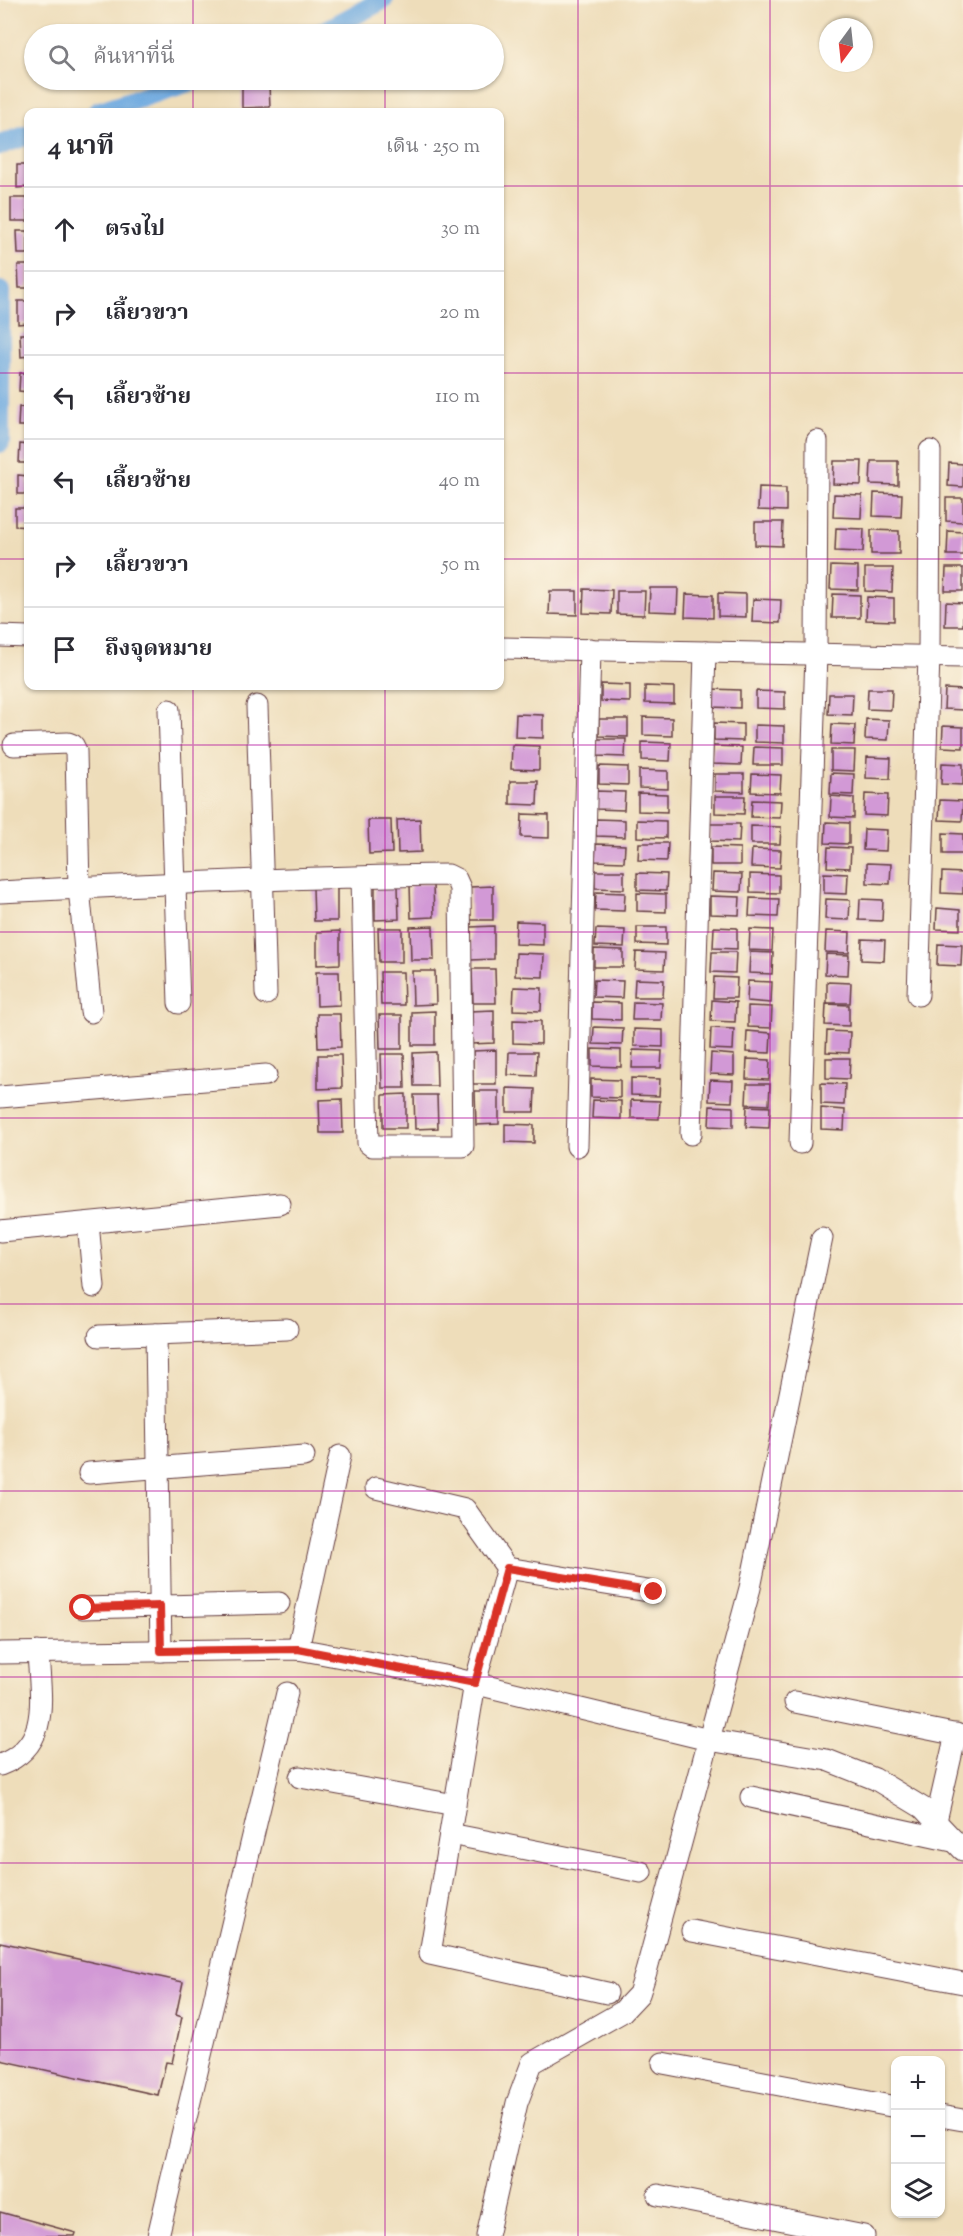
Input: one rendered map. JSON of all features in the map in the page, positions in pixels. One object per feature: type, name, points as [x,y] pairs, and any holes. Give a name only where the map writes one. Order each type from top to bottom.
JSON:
[{"type":"street","points":[[800,1143],[816,654],[817,441]]},
{"type":"street","points":[[918,995],[929,656],[930,451]]},
{"type":"street","points":[[0,636],[24,638]]},
{"type":"street","points":[[504,648],[963,657]]},
{"type":"street","points":[[577,1146],[590,649]]},
{"type":"street","points":[[691,1134],[705,652]]},
{"type":"street","points":[[257,706],[266,994]]},
{"type":"street","points":[[169,710],[179,1003]]},
{"type":"street","points":[[14,745],[68,743],[73,745],[76,751],[79,888],[91,1012]]},
{"type":"street","points":[[0,892],[264,878],[448,875],[456,879],[460,888],[463,1146],[372,1146],[368,1143],[362,877]]},
{"type":"street","points":[[0,1097],[266,1075]]},
{"type":"street","points":[[0,1232],[280,1204]]},
{"type":"street","points":[[88,1223],[94,1287]]},
{"type":"street","points":[[487,2236],[517,2103],[532,2063],[622,2012],[639,1994],[750,1588],[822,1238]]},
{"type":"street","points":[[99,1336],[287,1329]]},
{"type":"street","points":[[156,1334],[161,1651]]},
{"type":"street","points":[[89,1473],[304,1456]]},
{"type":"street","points":[[298,1649],[340,1456]]},
{"type":"street","points":[[376,1488],[465,1509],[507,1568],[654,1592]]},
{"type":"street","points":[[507,1568],[475,1683],[430,1954],[606,1993]]},
{"type":"street","points":[[83,1608],[279,1603]]},
{"type":"street","points":[[0,1653],[298,1649],[475,1683],[709,1740],[826,1760],[875,1779],[923,1808],[960,1846]]},
{"type":"street","points":[[0,1765],[27,1749],[41,1720],[38,1652]]},
{"type":"street","points":[[158,2236],[287,1693]]},
{"type":"street","points":[[795,1702],[959,1735],[936,1821]]},
{"type":"street","points":[[300,1777],[454,1806]]},
{"type":"street","points":[[751,1797],[960,1846]]},
{"type":"street","points":[[450,1834],[641,1872]]},
{"type":"street","points":[[692,1931],[963,1983]]},
{"type":"street","points":[[663,2063],[891,2107]]},
{"type":"street","points":[[945,2117],[963,2120]]},
{"type":"street","points":[[658,2195],[864,2236]]},
{"type":"building","points":[[242,90],[269,90],[270,107],[242,108]]},
{"type":"building","points":[[17,165],[24,165],[24,187],[17,188]]},
{"type":"building","points":[[11,198],[24,198],[24,221],[11,221]]},
{"type":"building","points":[[17,231],[24,231],[24,254],[18,254]]},
{"type":"building","points":[[18,265],[24,265],[24,288],[19,288]]},
{"type":"building","points":[[18,301],[24,301],[24,323],[18,324]]},
{"type":"building","points":[[20,334],[24,334],[24,357],[21,357]]},
{"type":"building","points":[[20,373],[24,373],[24,392],[19,391]]},
{"type":"building","points":[[19,407],[24,408],[24,426],[18,426]]},
{"type":"building","points":[[20,444],[24,444],[24,463],[19,463]]},
{"type":"building","points":[[834,461],[862,461],[861,485],[833,484]]},
{"type":"building","points":[[871,461],[898,461],[898,485],[870,484]]},
{"type":"building","points":[[949,463],[963,464],[963,487],[948,486]]},
{"type":"building","points":[[18,475],[24,476],[24,494],[18,494]]},
{"type":"building","points":[[759,487],[786,488],[786,511],[758,510]]},
{"type":"building","points":[[874,493],[902,494],[901,517],[873,516]]},
{"type":"building","points":[[834,494],[862,495],[861,518],[833,517]]},
{"type":"building","points":[[946,498],[963,498],[963,522],[946,521]]},
{"type":"building","points":[[15,508],[24,508],[24,527],[15,526]]},
{"type":"building","points":[[755,522],[783,522],[782,546],[755,545]]},
{"type":"building","points":[[836,528],[864,529],[863,552],[835,551]]},
{"type":"building","points":[[871,530],[899,531],[899,554],[871,554]]},
{"type":"building","points":[[948,531],[963,532],[963,555],[947,555]]},
{"type":"building","points":[[831,566],[858,567],[858,590],[830,589]]},
{"type":"building","points":[[865,568],[893,568],[892,592],[865,591]]},
{"type":"building","points":[[946,568],[963,568],[963,591],[945,591]]},
{"type":"building","points":[[650,588],[678,588],[677,612],[649,611]]},
{"type":"building","points":[[584,589],[612,590],[611,614],[583,613]]},
{"type":"building","points":[[550,591],[577,591],[577,615],[549,614]]},
{"type":"building","points":[[617,591],[645,591],[644,615],[617,614]]},
{"type":"building","points":[[718,593],[746,594],[746,617],[718,616]]},
{"type":"building","points":[[686,594],[713,595],[713,618],[685,617]]},
{"type":"building","points":[[833,594],[860,595],[860,618],[832,618]]},
{"type":"building","points":[[867,597],[894,598],[894,621],[866,620]]},
{"type":"building","points":[[753,599],[781,600],[780,623],[752,622]]},
{"type":"building","points":[[946,602],[963,603],[963,626],[945,626]]},
{"type":"building","points":[[601,684],[630,685],[630,702],[601,701]]},
{"type":"building","points":[[645,686],[674,687],[674,704],[645,703]]},
{"type":"building","points":[[711,689],[740,690],[740,708],[710,707]]},
{"type":"building","points":[[868,689],[892,689],[891,710],[867,709]]},
{"type":"building","points":[[945,689],[963,690],[963,710],[944,709]]},
{"type":"building","points":[[756,691],[785,692],[785,709],[756,708]]},
{"type":"building","points":[[829,694],[853,694],[852,715],[828,714]]},
{"type":"building","points":[[516,714],[543,715],[543,738],[515,737]]},
{"type":"building","points":[[643,717],[672,718],[672,736],[643,735]]},
{"type":"building","points":[[599,719],[628,719],[628,737],[599,736]]},
{"type":"building","points":[[866,719],[889,720],[888,740],[865,739]]},
{"type":"building","points":[[714,723],[743,724],[743,741],[714,740]]},
{"type":"building","points":[[832,724],[855,725],[854,745],[831,744]]},
{"type":"building","points":[[755,725],[784,726],[784,743],[755,742]]},
{"type":"building","points":[[943,726],[963,727],[963,748],[942,747]]},
{"type":"building","points":[[597,739],[626,739],[625,757],[596,756]]},
{"type":"building","points":[[642,742],[671,743],[670,761],[642,760]]},
{"type":"building","points":[[512,745],[539,746],[539,770],[511,769]]},
{"type":"building","points":[[713,746],[742,747],[741,765],[712,764]]},
{"type":"building","points":[[754,747],[783,748],[783,765],[753,765]]},
{"type":"building","points":[[831,750],[855,750],[854,771],[831,770]]},
{"type":"building","points":[[867,757],[891,758],[890,779],[866,778]]},
{"type":"building","points":[[942,763],[963,764],[963,785],[941,784]]},
{"type":"building","points":[[599,766],[628,767],[628,785],[599,784]]},
{"type":"building","points":[[639,770],[668,771],[668,789],[639,788]]},
{"type":"building","points":[[831,773],[854,774],[853,795],[830,794]]},
{"type":"building","points":[[715,774],[744,774],[744,792],[715,791]]},
{"type":"building","points":[[752,774],[781,775],[780,793],[751,792]]},
{"type":"building","points":[[510,781],[538,781],[537,805],[510,804]]},
{"type":"building","points":[[596,791],[625,792],[624,810],[596,809]]},
{"type":"building","points":[[638,793],[667,794],[667,812],[638,811]]},
{"type":"building","points":[[865,794],[888,795],[887,816],[864,815]]},
{"type":"building","points":[[715,796],[745,796],[744,814],[715,813]]},
{"type":"building","points":[[831,796],[854,798],[854,818],[830,817]]},
{"type":"building","points":[[752,800],[781,801],[780,818],[751,817]]},
{"type":"building","points":[[940,800],[963,801],[962,821],[939,820]]},
{"type":"building","points":[[522,814],[549,815],[549,838],[521,837]]},
{"type":"building","points":[[420,819],[421,852],[398,853],[397,820]]},
{"type":"building","points":[[596,819],[625,820],[625,837],[596,836]]},
{"type":"building","points":[[368,820],[391,820],[392,853],[369,854]]},
{"type":"building","points":[[637,820],[666,821],[666,838],[637,837]]},
{"type":"building","points":[[826,822],[849,823],[849,844],[825,843]]},
{"type":"building","points":[[710,824],[740,824],[739,842],[710,841]]},
{"type":"building","points":[[751,826],[781,827],[780,844],[751,844]]},
{"type":"building","points":[[864,829],[887,830],[886,851],[863,850]]},
{"type":"building","points":[[943,833],[963,834],[963,854],[943,854]]},
{"type":"building","points":[[639,843],[668,843],[667,861],[638,860]]},
{"type":"building","points":[[596,844],[625,845],[624,862],[595,861]]},
{"type":"building","points":[[711,847],[740,848],[740,865],[711,865]]},
{"type":"building","points":[[828,847],[851,848],[850,868],[827,867]]},
{"type":"building","points":[[752,849],[781,850],[780,868],[751,867]]},
{"type":"building","points":[[867,863],[891,864],[890,884],[867,883]]},
{"type":"building","points":[[595,871],[624,871],[624,889],[595,888]]},
{"type":"building","points":[[942,872],[963,873],[963,894],[941,893]]},
{"type":"building","points":[[637,873],[667,874],[666,891],[637,890]]},
{"type":"building","points":[[713,873],[742,874],[741,892],[712,891]]},
{"type":"building","points":[[824,873],[848,874],[847,894],[824,893]]},
{"type":"building","points":[[750,874],[779,875],[779,893],[750,892]]},
{"type":"building","points":[[410,884],[433,884],[434,917],[411,918]]},
{"type":"building","points":[[375,886],[398,886],[399,919],[375,920]]},
{"type":"building","points":[[493,886],[493,920],[470,920],[470,887]]},
{"type":"building","points":[[313,888],[337,888],[337,921],[314,921]]},
{"type":"building","points":[[596,892],[625,893],[624,911],[595,910]]},
{"type":"building","points":[[637,893],[666,894],[666,912],[637,911]]},
{"type":"building","points":[[710,896],[740,897],[739,915],[710,914]]},
{"type":"building","points":[[750,898],[779,899],[778,917],[749,916]]},
{"type":"building","points":[[826,899],[850,900],[849,920],[825,919]]},
{"type":"building","points":[[860,899],[883,900],[882,921],[859,920]]},
{"type":"building","points":[[937,908],[960,910],[960,930],[936,929]]},
{"type":"building","points":[[516,921],[543,922],[543,945],[515,944]]},
{"type":"building","points":[[433,926],[434,960],[411,960],[410,927]]},
{"type":"building","points":[[494,926],[494,959],[471,960],[471,927]]},
{"type":"building","points":[[637,927],[666,927],[666,945],[637,944]]},
{"type":"building","points":[[714,927],[737,928],[737,949],[713,948]]},
{"type":"building","points":[[378,928],[402,928],[402,962],[379,962]]},
{"type":"building","points":[[596,929],[625,930],[624,947],[595,946]]},
{"type":"building","points":[[750,929],[773,930],[772,951],[749,950]]},
{"type":"building","points":[[340,931],[340,964],[317,965],[317,932]]},
{"type":"building","points":[[826,931],[850,932],[849,953],[825,952]]},
{"type":"building","points":[[862,939],[885,940],[884,961],[861,960]]},
{"type":"building","points":[[938,944],[962,945],[961,966],[937,965]]},
{"type":"building","points":[[594,949],[623,950],[623,967],[594,967]]},
{"type":"building","points":[[636,952],[665,953],[664,970],[635,969]]},
{"type":"building","points":[[712,952],[736,952],[735,973],[711,972]]},
{"type":"building","points":[[750,952],[773,953],[772,974],[749,973]]},
{"type":"building","points":[[516,953],[544,954],[543,977],[515,976]]},
{"type":"building","points":[[826,954],[849,955],[848,975],[825,974]]},
{"type":"building","points":[[472,969],[495,969],[496,1003],[473,1003]]},
{"type":"building","points":[[412,971],[435,971],[436,1004],[413,1005]]},
{"type":"building","points":[[316,972],[339,972],[340,1005],[317,1006]]},
{"type":"building","points":[[380,972],[403,972],[404,1005],[381,1005]]},
{"type":"building","points":[[714,977],[737,978],[736,998],[713,998]]},
{"type":"building","points":[[635,979],[664,980],[663,997],[634,997]]},
{"type":"building","points":[[594,980],[623,981],[622,998],[593,997]]},
{"type":"building","points":[[748,981],[772,982],[771,1003],[747,1001]]},
{"type":"building","points":[[827,982],[851,983],[850,1003],[827,1003]]},
{"type":"building","points":[[514,987],[542,988],[541,1011],[513,1010]]},
{"type":"building","points":[[712,1000],[736,1002],[735,1022],[711,1021]]},
{"type":"building","points":[[592,1002],[621,1003],[621,1020],[592,1019]]},
{"type":"building","points":[[633,1002],[662,1003],[661,1020],[632,1020]]},
{"type":"building","points":[[826,1004],[849,1005],[849,1026],[825,1025]]},
{"type":"building","points":[[748,1006],[772,1007],[771,1028],[748,1027]]},
{"type":"building","points":[[494,1010],[494,1043],[471,1044],[470,1011]]},
{"type":"building","points":[[435,1011],[435,1045],[412,1045],[412,1012]]},
{"type":"building","points":[[317,1014],[340,1014],[341,1047],[318,1048]]},
{"type":"building","points":[[379,1015],[402,1015],[402,1049],[380,1049]]},
{"type":"building","points":[[513,1020],[541,1021],[541,1044],[513,1043]]},
{"type":"building","points":[[594,1027],[623,1028],[622,1045],[593,1044]]},
{"type":"building","points":[[711,1028],[734,1029],[733,1050],[710,1049]]},
{"type":"building","points":[[634,1029],[663,1030],[663,1047],[634,1046]]},
{"type":"building","points":[[747,1031],[771,1033],[770,1053],[746,1052]]},
{"type":"building","points":[[827,1031],[850,1032],[849,1053],[826,1052]]},
{"type":"building","points":[[592,1049],[621,1050],[621,1067],[592,1066]]},
{"type":"building","points":[[496,1050],[496,1084],[473,1084],[473,1051]]},
{"type":"building","points":[[633,1050],[662,1051],[661,1068],[632,1068]]},
{"type":"building","points":[[436,1052],[437,1086],[414,1086],[413,1053]]},
{"type":"building","points":[[509,1052],[537,1052],[536,1076],[508,1075]]},
{"type":"building","points":[[711,1053],[734,1055],[734,1075],[710,1074]]},
{"type":"building","points":[[381,1054],[404,1054],[405,1088],[382,1088]]},
{"type":"building","points":[[318,1055],[341,1055],[342,1088],[318,1089]]},
{"type":"building","points":[[826,1058],[850,1058],[849,1079],[826,1078]]},
{"type":"building","points":[[747,1059],[770,1060],[769,1080],[746,1079]]},
{"type":"building","points":[[631,1078],[660,1079],[659,1096],[631,1095]]},
{"type":"building","points":[[591,1079],[620,1080],[620,1098],[591,1097]]},
{"type":"building","points":[[710,1080],[733,1081],[732,1102],[709,1101]]},
{"type":"building","points":[[821,1083],[845,1084],[844,1105],[821,1104]]},
{"type":"building","points":[[747,1084],[770,1084],[769,1105],[746,1104]]},
{"type":"building","points":[[507,1088],[535,1089],[534,1112],[507,1112]]},
{"type":"building","points":[[475,1091],[499,1091],[499,1124],[476,1125]]},
{"type":"building","points":[[406,1094],[406,1128],[383,1128],[383,1095]]},
{"type":"building","points":[[414,1095],[437,1095],[438,1128],[415,1129]]},
{"type":"building","points":[[342,1099],[343,1133],[320,1133],[319,1100]]},
{"type":"building","points":[[593,1100],[621,1101],[621,1119],[592,1118]]},
{"type":"building","points":[[631,1100],[660,1101],[659,1119],[631,1118]]},
{"type":"building","points":[[710,1106],[733,1107],[733,1127],[709,1126]]},
{"type":"building","points":[[747,1106],[770,1107],[769,1128],[746,1127]]},
{"type":"building","points":[[821,1108],[845,1110],[844,1130],[821,1129]]},
{"type":"building","points":[[505,1124],[534,1125],[534,1143],[505,1142]]},
{"type":"building","points":[[0,1942],[183,1982],[176,2015],[182,2017],[172,2063],[166,2062],[158,2095],[0,2060]]},
{"type":"building","points":[[0,2212],[76,2233],[75,2236],[0,2236]]},
{"type":"waterway","points":[[338,24],[383,0]]},
{"type":"waterway","points":[[109,108],[164,90]]},
{"type":"waterway","points":[[0,145],[24,136]]},
{"type":"waterway","points":[[0,291],[0,443]]},
{"type":"route","points":[[83,1608],[160,1606],[161,1651],[298,1649],[475,1683],[507,1568],[654,1592]]}]
